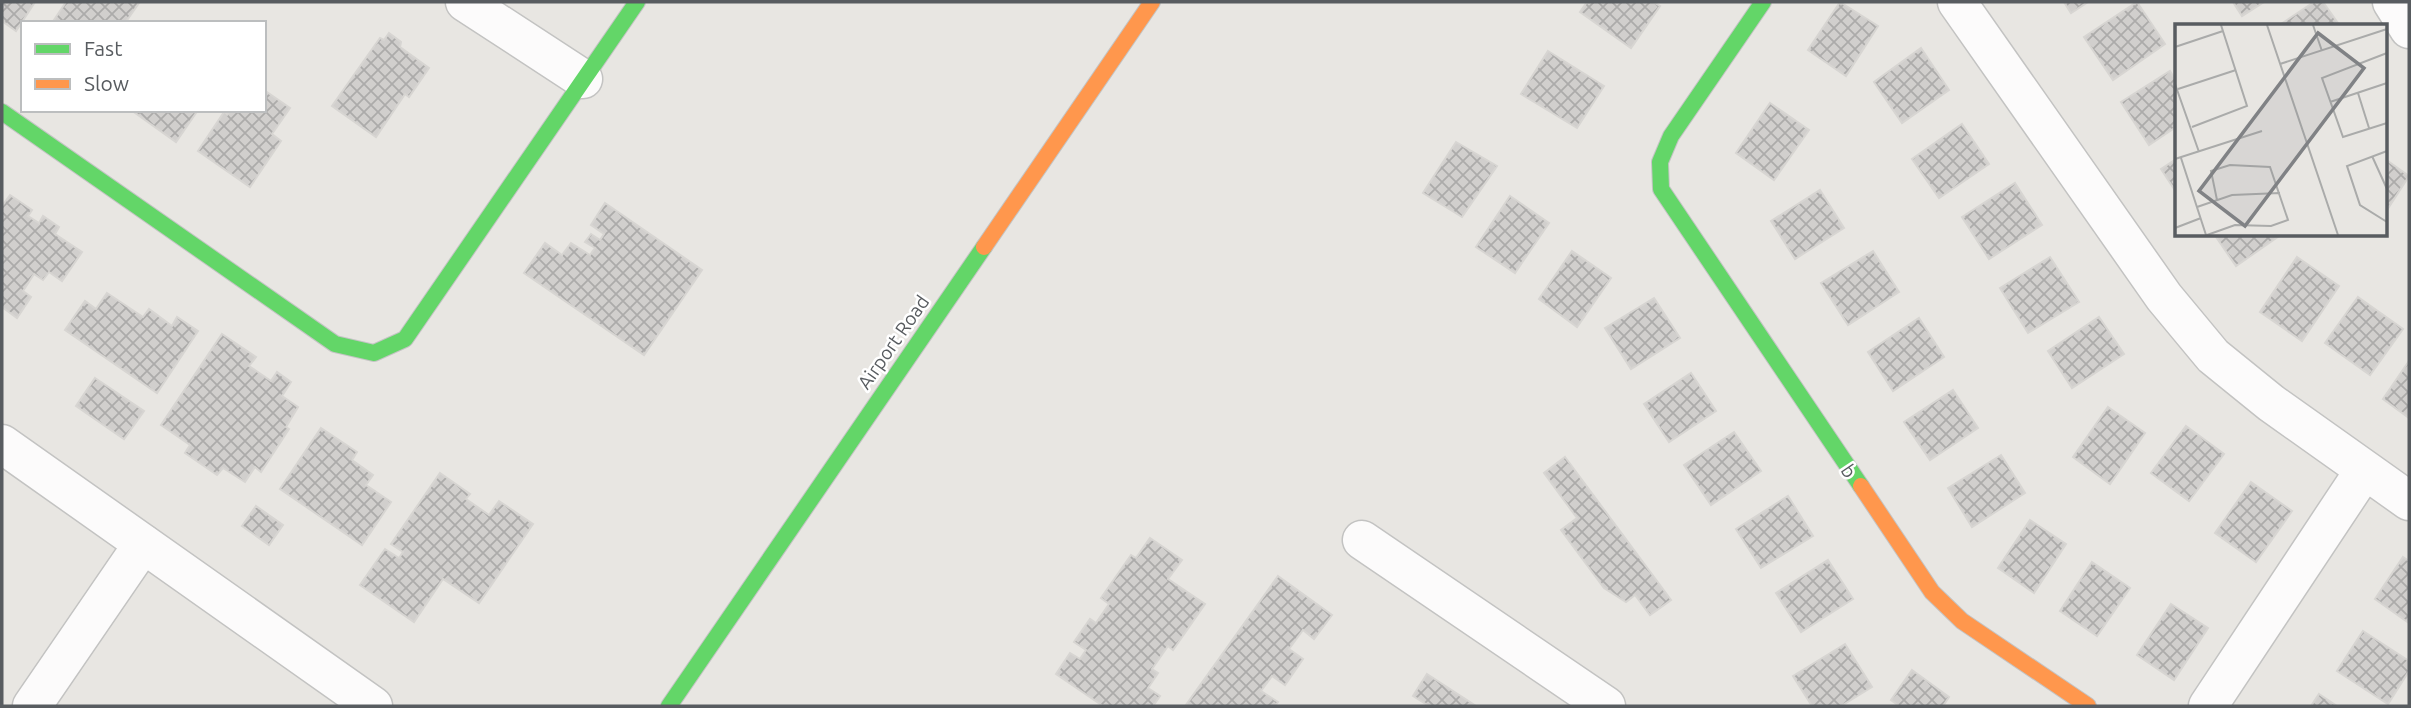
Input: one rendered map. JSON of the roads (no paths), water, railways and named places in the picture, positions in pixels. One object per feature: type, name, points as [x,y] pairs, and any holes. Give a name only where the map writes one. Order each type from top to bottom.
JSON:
[{"type":"street","points":[[466,2],[583,79]]},
{"type":"street","points":[[2,112],[335,344],[374,353],[405,339],[637,2]]},
{"type":"street","name":"Airport Road","points":[[669,706],[1152,2]]},
{"type":"street","name":"b","points":[[1763,2],[1671,136],[1660,162],[1661,189],[1932,592],[1962,621],[2088,706]]},
{"type":"street","points":[[1957,2],[2164,297],[2213,356],[2271,403],[2409,501]]},
{"type":"street","points":[[2392,2],[2409,29]]},
{"type":"street","points":[[2,444],[373,706]]},
{"type":"street","points":[[2208,706],[2364,471]]},
{"type":"street","points":[[1362,540],[1606,706]]},
{"type":"street","points":[[32,706],[143,544]]}]
